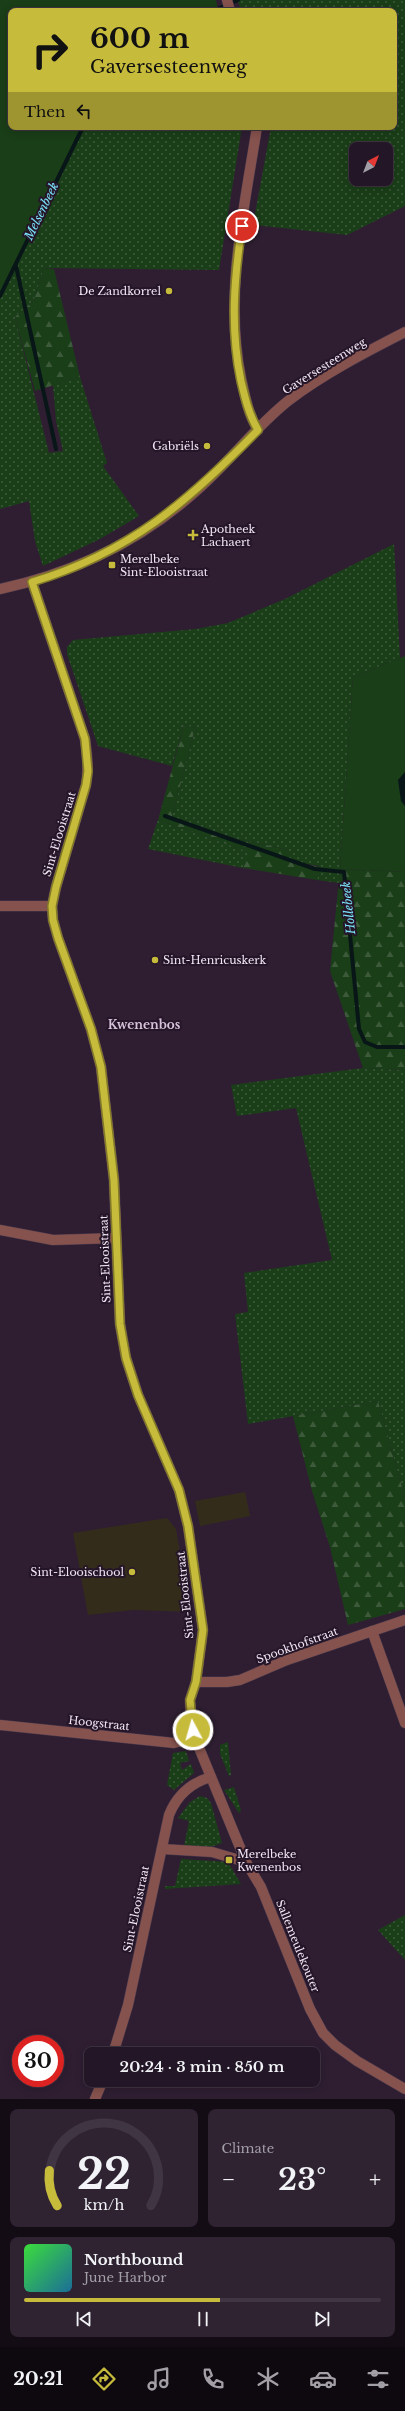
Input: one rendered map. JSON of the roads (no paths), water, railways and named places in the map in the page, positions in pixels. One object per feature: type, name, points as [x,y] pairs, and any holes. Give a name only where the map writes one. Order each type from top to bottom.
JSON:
[{"type":"street","points":[[257,130],[235,272],[233,305],[237,360],[246,403],[258,430]]},
{"type":"street","name":"Gaversesteenweg","points":[[0,589],[32,582],[62,573],[98,557],[141,532],[195,492],[288,402],[405,332]]},
{"type":"street","name":"Sint-Elooistraat","points":[[32,582],[85,739],[88,765],[86,785],[56,887],[52,906],[58,938],[91,1029],[101,1067],[114,1180],[120,1324],[126,1358],[138,1395],[179,1490],[188,1526],[203,1630],[196,1682],[190,1700],[191,1721],[195,1738],[211,1777],[192,1784],[174,1802],[162,1849],[128,2005],[115,2047]]},
{"type":"street","points":[[0,906],[52,906]]},
{"type":"street","points":[[0,1230],[54,1240],[116,1238]]},
{"type":"street","name":"Spookhofstraat","points":[[196,1682],[227,1682],[240,1680],[287,1660],[405,1620]]},
{"type":"street","points":[[372,1631],[405,1723]]},
{"type":"street","name":"Hoogstraat","points":[[0,1726],[174,1743],[195,1738]]},
{"type":"street","name":"Sallemeulekouter","points":[[211,1777],[246,1862],[261,1887],[310,2009],[323,2033],[335,2045],[357,2061],[405,2089]]},
{"type":"street","points":[[162,1849],[212,1852],[246,1862]]},
{"type":"street","points":[[95,2099],[100,2087]]},
{"type":"waterway","name":"Melsenbeek","points":[[220,8],[238,0]]},
{"type":"waterway","name":"Melsenbeek","points":[[0,296],[82,130]]},
{"type":"waterway","points":[[16,266],[56,449]]},
{"type":"waterway","name":"Hollebeek","points":[[165,816],[315,869],[344,872],[359,1029],[365,1042],[377,1047],[405,1047]]},
{"type":"place","name":"De Zandkorrel","points":[[169,291]]},
{"type":"place","name":"Gabriëls","points":[[207,446]]},
{"type":"place","name":"Apotheek Lachaert","points":[[193,535]]},
{"type":"place","name":"Merelbeke Sint-Elooistraat","points":[[112,565]]},
{"type":"place","name":"Sint-Henricuskerk","points":[[155,960]]},
{"type":"place","name":"Sint-Elooischool","points":[[132,1572]]},
{"type":"place","name":"Merelbeke Kwenenbos","points":[[229,1860]]},
{"type":"district","name":"Kwenenbos","points":[[144,1024]]}]
